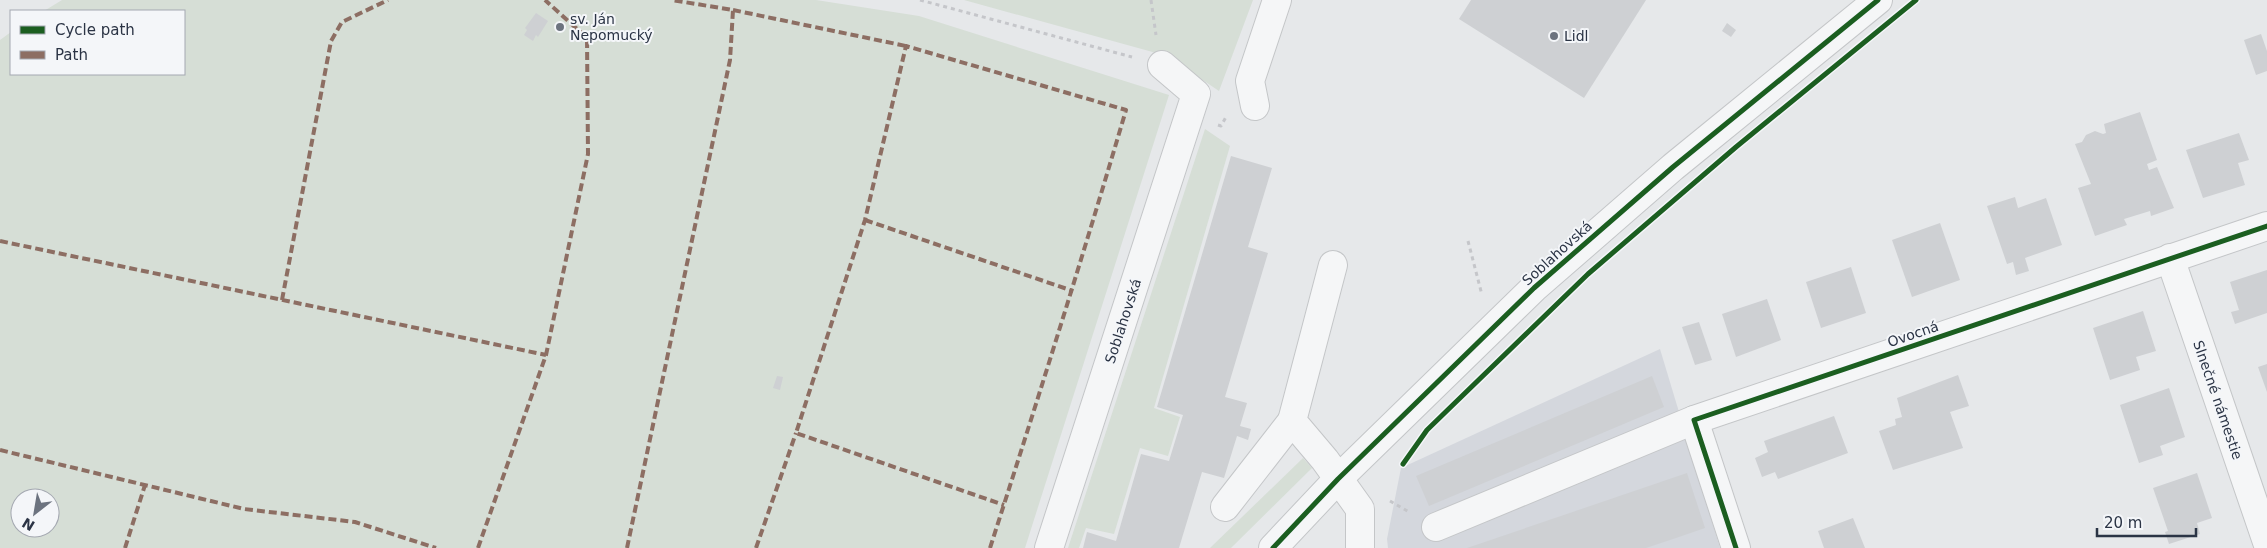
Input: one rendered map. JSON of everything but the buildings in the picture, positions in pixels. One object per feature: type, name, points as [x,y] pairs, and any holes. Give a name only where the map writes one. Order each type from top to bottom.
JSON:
[{"type":"street","points":[[1255,106],[1250,82],[1277,0]]},
{"type":"street","name":"Soblahovská","points":[[1287,544],[1338,479],[1534,288],[1595,233],[1878,0]]},
{"type":"street","name":"Soblahovská","points":[[1049,548],[1196,94],[1162,65]]},
{"type":"street","name":"Ovocná","points":[[1436,527],[1694,420],[2267,226]]},
{"type":"street","name":"Slnečné námestie","points":[[2170,258],[2267,542]]},
{"type":"street","points":[[1225,507],[1292,421],[1334,265]]},
{"type":"street","points":[[1694,420],[1736,548]]},
{"type":"street","points":[[1292,421],[1360,509],[1360,548]]},
{"type":"path","points":[[920,0],[1162,65]]},
{"type":"path","points":[[1468,241],[1482,295]]},
{"type":"shaded area","points":[[62,0],[816,0],[919,16],[1169,95],[1025,548],[0,548],[0,40],[10,33],[10,75],[185,75],[185,10],[46,10]]},
{"type":"shaded area","points":[[964,0],[1253,0],[1219,91],[1167,56]]},
{"type":"shaded area","points":[[1205,129],[1230,146],[1154,408],[1180,417],[1168,456],[1140,448],[1114,534],[1086,528],[1079,548],[1068,548]]},
{"type":"shaded area","points":[[1660,349],[1720,548],[1388,548],[1387,539],[1401,468]]},
{"type":"shaded area","points":[[1303,458],[1312,468],[1231,548],[1210,548]]},
{"type":"marked path","points":[[282,300],[331,41],[342,22],[388,0]]},
{"type":"marked path","points":[[478,548],[546,355],[588,154],[587,38],[545,0]]},
{"type":"marked path","points":[[627,548],[730,60],[733,10],[672,0]]},
{"type":"marked path","points":[[733,10],[906,46]]},
{"type":"marked path","points":[[990,548],[1008,493],[1060,329],[1126,110],[906,46],[865,220],[796,433],[1004,505]]},
{"type":"marked path","points":[[865,220],[1073,291]]},
{"type":"marked path","points":[[0,241],[546,355]]},
{"type":"marked path","points":[[756,548],[796,433]]},
{"type":"marked path","points":[[0,450],[244,509],[355,522],[436,548]]},
{"type":"marked path","points":[[125,548],[145,485]]},
{"type":"cycle path","points":[[1273,548],[1338,479],[1534,288],[1673,167],[1878,0]]},
{"type":"cycle path","points":[[1403,464],[1427,430],[1588,274],[1736,147],[1916,0]]},
{"type":"cycle path","points":[[1736,548],[1694,420],[2267,226]]},
{"type":"place","name":"sv. Ján Nepomucký","points":[[560,27]]},
{"type":"place","name":"Lidl","points":[[1554,36]]}]
